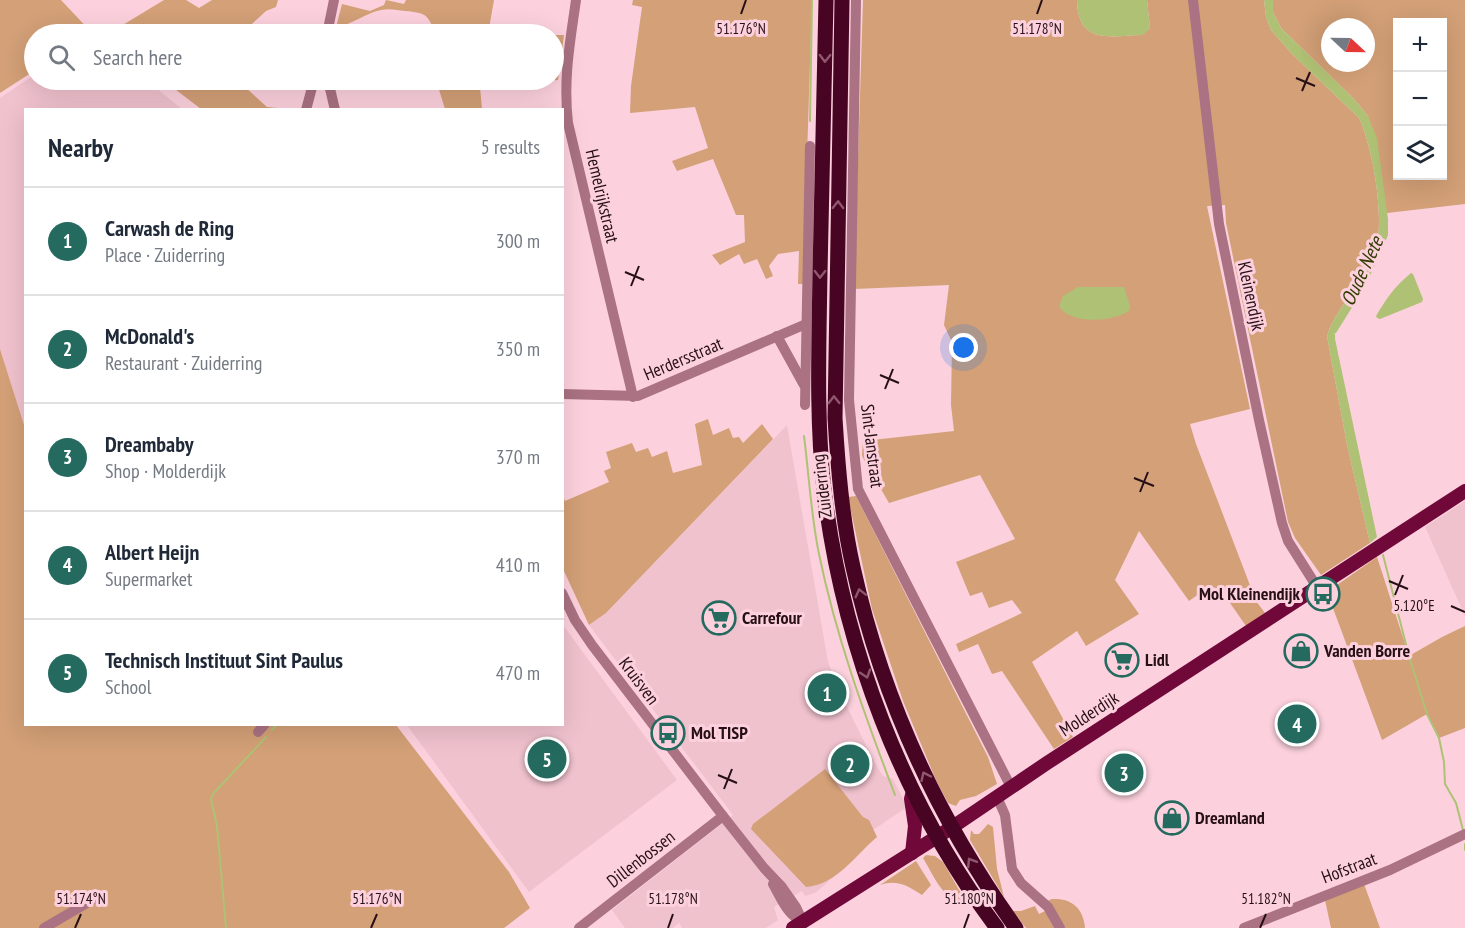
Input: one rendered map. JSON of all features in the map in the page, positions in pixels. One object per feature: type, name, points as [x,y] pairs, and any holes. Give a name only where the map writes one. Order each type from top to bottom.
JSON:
[{"type":"highway","name":"Zuiderring","points":[[826,0],[818,385],[824,490],[838,577],[852,630],[884,723],[914,791],[960,874],[997,928]]},
{"type":"highway","name":"Zuiderring","points":[[842,0],[834,385],[838,463],[853,566],[882,671],[911,746],[951,828],[1016,928]]},
{"type":"main road","name":"Molderdijk","points":[[798,925],[938,837],[1465,491]]},
{"type":"main road","points":[[912,853],[915,826],[911,799],[914,791]]},
{"type":"street","points":[[329,24],[334,0]]},
{"type":"street","name":"Hemelrijkstraat","points":[[576,0],[566,65],[564,94],[567,123],[633,396]]},
{"type":"street","name":"Sint-Janstraat","points":[[856,0],[849,400],[858,489],[1011,787]]},
{"type":"street","name":"Kleinendijk","points":[[1192,0],[1219,224],[1259,420],[1288,541],[1317,587]]},
{"type":"street","points":[[307,108],[311,90]]},
{"type":"street","points":[[330,90],[335,108]]},
{"type":"street","points":[[805,405],[810,147]]},
{"type":"street","name":"Herdersstraat","points":[[564,394],[643,395],[806,324]]},
{"type":"street","points":[[777,336],[804,385]]},
{"type":"street","name":"Kruisven","points":[[564,596],[575,620],[588,639],[723,816],[782,887],[796,907],[798,925]]},
{"type":"street","points":[[997,797],[1005,815],[1011,869],[1021,883],[1048,907],[1060,928]]},
{"type":"street","name":"Dillenbossen","points":[[579,928],[723,816]]},
{"type":"street","name":"Hofstraat","points":[[1244,928],[1390,870],[1465,834]]},
{"type":"street","points":[[44,928],[99,896]]},
{"type":"shaded area","points":[[0,0],[61,0],[84,24],[24,24],[24,77],[0,93]]},
{"type":"shaded area","points":[[164,0],[186,0],[199,8],[212,0],[278,0],[276,7],[266,11],[252,24],[124,24]]},
{"type":"shaded area","points":[[386,0],[404,4],[406,0],[494,0],[490,24],[431,24],[422,14],[384,9],[348,24],[337,24],[342,4],[370,11],[384,5]]},
{"type":"shaded area","points":[[633,0],[812,0],[803,284],[798,284],[799,251],[778,254],[769,266],[773,276],[766,279],[757,259],[744,264],[739,254],[720,265],[712,255],[745,242],[744,215],[736,215],[713,159],[677,171],[672,161],[708,148],[695,107],[630,113],[631,86],[642,7],[632,5]]},
{"type":"shaded area","points":[[863,0],[1077,0],[1083,25],[1089,31],[1098,35],[1118,36],[1142,35],[1150,28],[1147,0],[1264,0],[1266,17],[1271,30],[1292,54],[1359,118],[1368,145],[1378,200],[1376,246],[1369,262],[1332,323],[1327,336],[1347,445],[1370,543],[1321,575],[1295,538],[1288,522],[1226,223],[1225,205],[1207,206],[1250,409],[1190,424],[1256,601],[1265,613],[1246,626],[1221,590],[1210,586],[1189,601],[1139,531],[1115,580],[1139,614],[1086,646],[1077,631],[1032,662],[1073,737],[1054,749],[1002,671],[992,674],[978,644],[959,652],[956,644],[1022,613],[1012,600],[989,608],[982,592],[970,596],[956,562],[1015,539],[980,475],[889,503],[862,456],[863,441],[954,431],[951,405],[952,342],[944,325],[949,285],[854,289]]},
{"type":"shaded area","points":[[1077,0],[1147,0],[1150,28],[1143,35],[1098,35],[1083,25]]},
{"type":"shaded area","points":[[1264,0],[1273,0],[1273,12],[1281,28],[1321,67],[1321,72],[1326,72],[1353,98],[1368,116],[1377,138],[1388,219],[1388,235],[1366,285],[1336,333],[1333,334],[1335,334],[1377,537],[1370,543],[1347,445],[1327,336],[1332,323],[1369,262],[1376,246],[1379,218],[1376,181],[1359,118],[1292,54],[1271,30],[1266,17]]},
{"type":"shaded area","points":[[1273,0],[1465,0],[1465,204],[1387,213],[1368,116],[1326,72],[1375,72],[1375,18],[1321,18],[1321,67],[1281,28],[1273,12]]},
{"type":"shaded area","points":[[24,82],[24,90],[158,90],[181,108],[24,108],[24,425],[0,349],[0,98]]},
{"type":"shaded area","points":[[176,90],[248,90],[267,107],[278,108],[200,108]]},
{"type":"shaded area","points":[[439,90],[480,90],[482,108],[445,108]]},
{"type":"shaded area","points":[[1411,273],[1423,299],[1422,302],[1380,319],[1377,318],[1376,316],[1391,293]]},
{"type":"shaded area","points":[[1078,287],[1124,287],[1130,306],[1129,311],[1113,318],[1092,320],[1072,316],[1059,306],[1063,296]]},
{"type":"shaded area","points":[[0,349],[24,425],[24,726],[397,726],[509,872],[530,908],[504,928],[0,928]]},
{"type":"shaded area","points":[[708,419],[713,435],[729,428],[733,438],[739,437],[743,443],[762,424],[773,439],[606,613],[589,625],[564,571],[564,498],[565,501],[609,482],[604,471],[611,468],[606,452],[632,443],[636,452],[648,448],[652,457],[667,451],[673,473],[702,465],[695,424]]},
{"type":"shaded area","points":[[787,425],[828,662],[843,699],[875,763],[883,776],[893,779],[907,807],[873,830],[827,883],[815,893],[805,896],[802,891],[774,907],[778,920],[766,928],[682,928],[679,923],[673,928],[625,928],[612,910],[733,815],[589,625],[606,613]]},
{"type":"shaded area","points":[[856,496],[988,757],[997,784],[976,796],[960,800],[956,806],[948,803],[936,780],[903,701],[872,609],[848,497]]},
{"type":"shaded area","points":[[1465,501],[1465,616],[1425,527]]},
{"type":"shaded area","points":[[1377,557],[1409,656],[1465,626],[1465,728],[1439,738],[1427,714],[1382,740],[1327,592]]},
{"type":"shaded area","points":[[564,626],[677,780],[529,892],[408,726],[564,726]]},
{"type":"shaded area","points":[[825,769],[863,817],[869,820],[877,837],[836,875],[817,885],[806,887],[751,829],[753,824]]},
{"type":"shaded area","points":[[988,824],[993,827],[997,869],[1004,897],[970,840],[971,830],[974,834],[979,834]]},
{"type":"shaded area","points":[[926,855],[935,856],[943,862],[965,903],[958,902],[945,893],[923,858]]},
{"type":"shaded area","points":[[916,861],[931,885],[922,895],[897,883],[880,885]]},
{"type":"shaded area","points":[[1364,884],[1380,928],[1331,928],[1325,900]]},
{"type":"shaded area","points":[[1052,899],[1071,902],[1082,915],[1085,928],[1064,928],[1047,901]]},
{"type":"shaded area","points":[[1035,906],[1039,914],[1047,910],[1057,928],[1026,928],[1013,911]]},
{"type":"waterway","points":[[810,121],[812,0]]},
{"type":"waterway","points":[[804,436],[814,525],[826,585],[852,676],[895,795]]},
{"type":"waterway","name":"Oude Nete","points":[[1383,555],[1409,656],[1427,714],[1439,738],[1444,762],[1445,784],[1456,803],[1463,830]]},
{"type":"waterway","points":[[272,730],[275,726]]},
{"type":"waterway","points":[[226,928],[217,826],[211,799],[213,794],[266,737]]},
{"type":"waterway","name":"Oude Nete","points":[[1465,844],[1465,850]]},
{"type":"place","name":"Mol Kleinendijk","points":[[1323,594]]},
{"type":"place","name":"Carrefour","points":[[719,618]]},
{"type":"place","name":"Vanden Borre","points":[[1301,651]]},
{"type":"place","name":"Lidl","points":[[1122,660]]},
{"type":"place","name":"Carwash de Ring","points":[[827,693]]},
{"type":"place","name":"Albert Heijn","points":[[1297,724]]},
{"type":"place","name":"Mol TISP","points":[[668,733]]},
{"type":"place","name":"Technisch Instituut Sint Paulus","points":[[547,759]]},
{"type":"place","name":"McDonald's","points":[[850,764]]},
{"type":"place","name":"Dreambaby","points":[[1124,773]]},
{"type":"place","name":"Dreamland","points":[[1172,818]]}]
